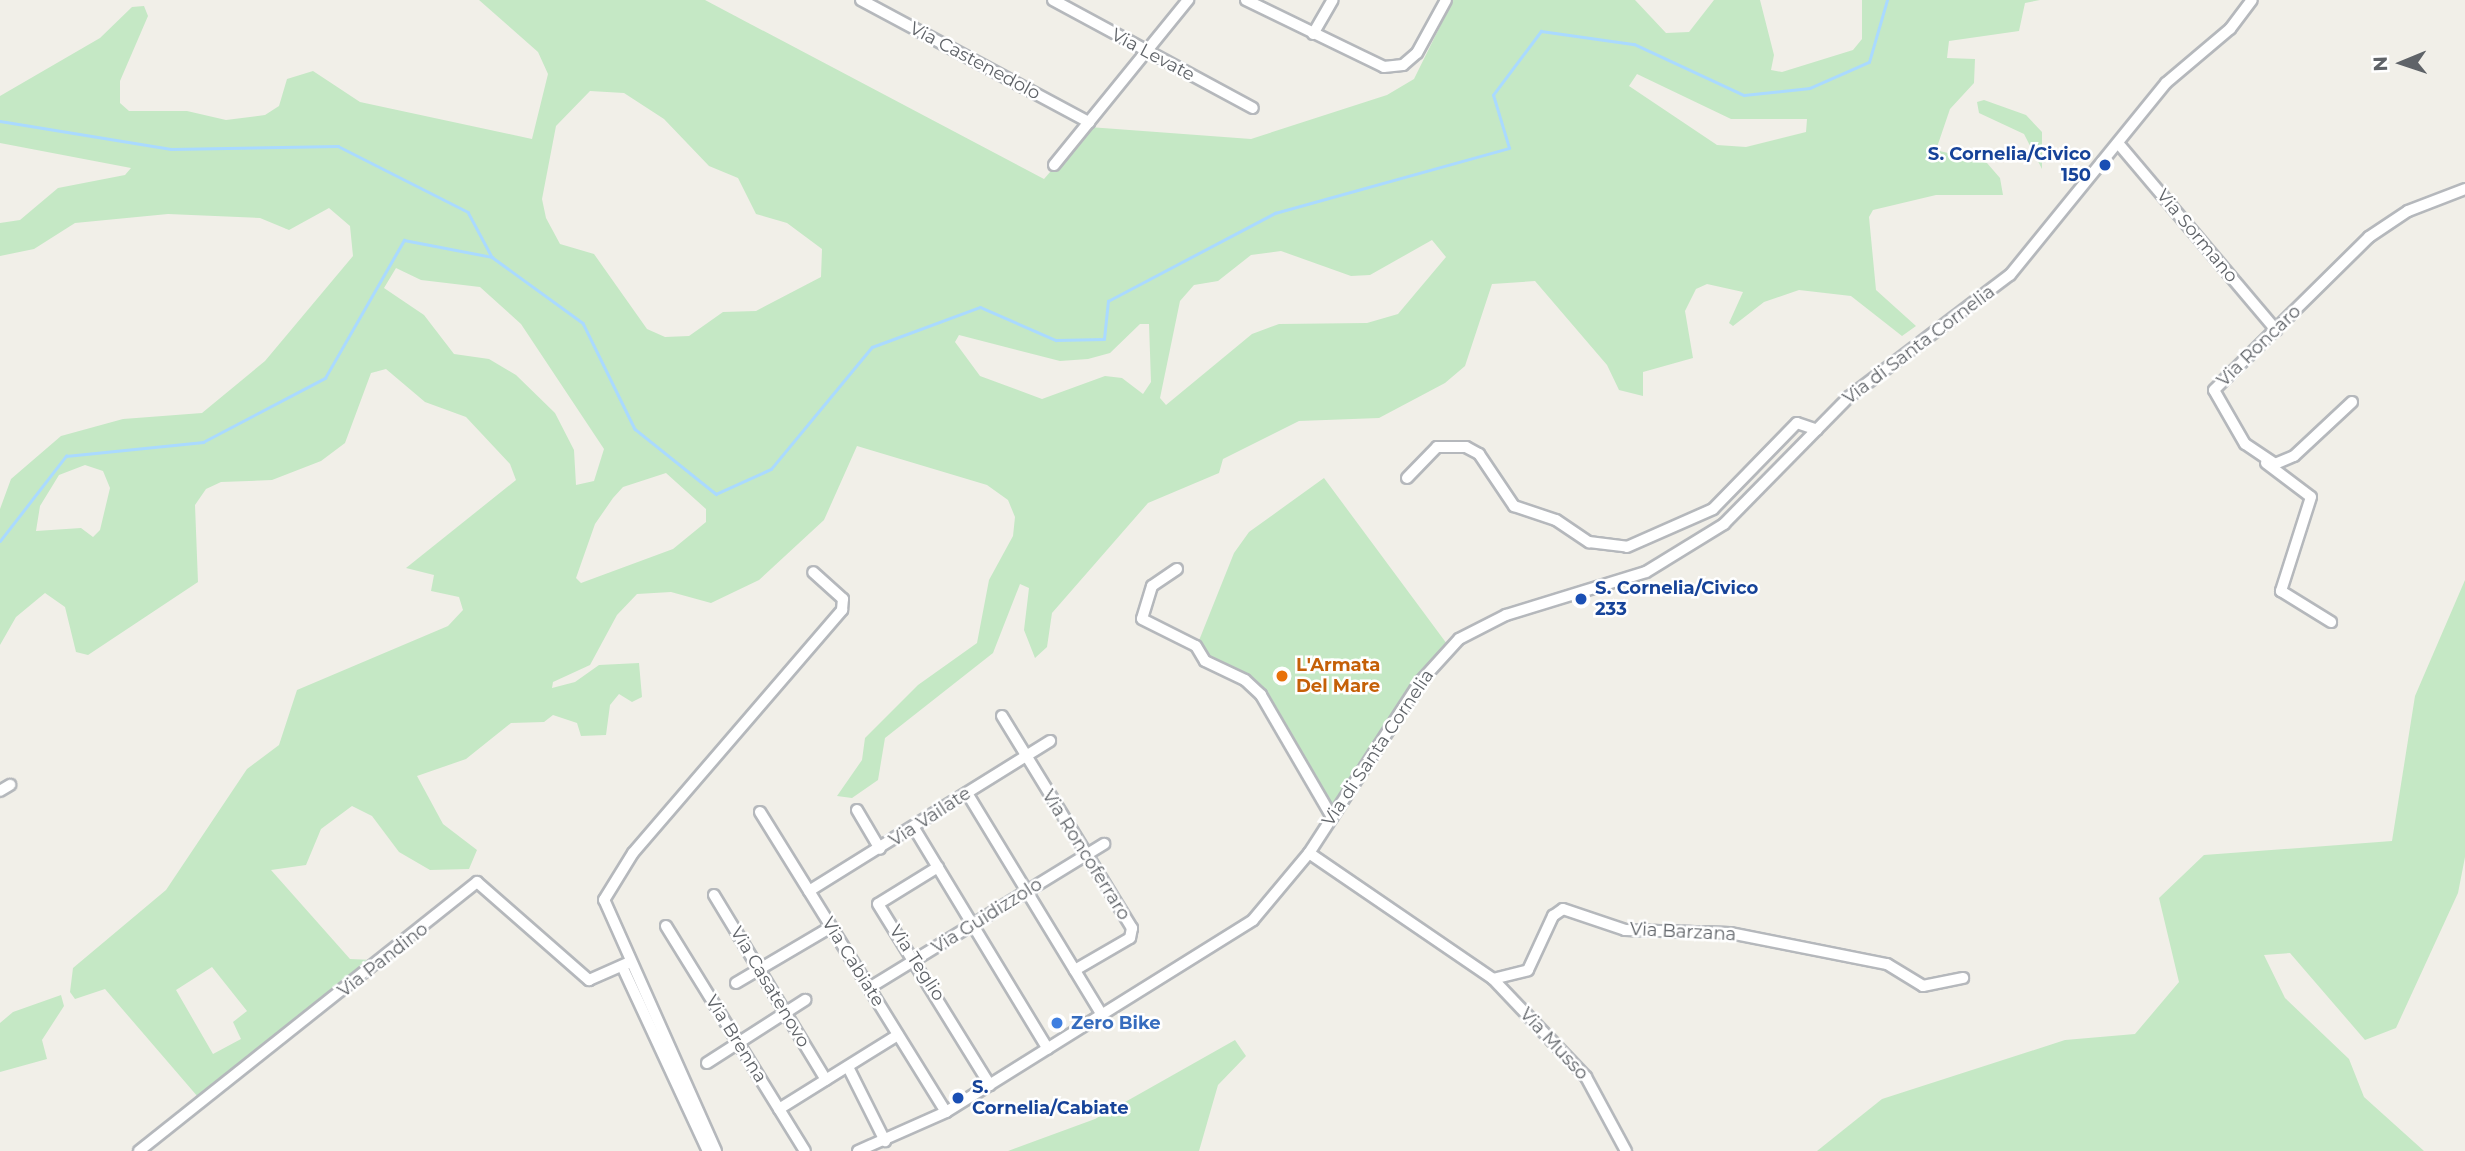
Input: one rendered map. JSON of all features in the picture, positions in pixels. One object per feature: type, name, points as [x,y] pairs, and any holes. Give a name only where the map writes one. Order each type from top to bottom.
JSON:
[{"type":"street","name":"Via Castenedolo","points":[[861,0],[1089,122]]},
{"type":"street","name":"Via Levate","points":[[1053,0],[1253,108]]},
{"type":"street","points":[[1054,165],[1188,0]]},
{"type":"street","points":[[1246,0],[1377,65],[1403,65],[1417,53],[1446,0]]},
{"type":"street","points":[[1313,34],[1333,0]]},
{"type":"street","name":"Via di Santa Cornelia","points":[[858,1151],[886,1141],[946,1112],[1246,926],[1309,853],[1420,682],[1459,639],[1506,615],[1608,587],[1672,559],[1724,524],[1880,371],[2010,275],[2168,79],[2230,29],[2252,0]]},
{"type":"street","name":"Via Sormano","points":[[2118,143],[2276,330]]},
{"type":"street","name":"Via Roncaro","points":[[2260,457],[2222,414],[2214,390],[2369,237],[2408,211],[2465,189]]},
{"type":"street","points":[[2260,457],[2288,461],[2352,402]]},
{"type":"street","points":[[1407,478],[1437,447],[1466,447],[1479,453],[1514,506],[1556,520],[1588,542],[1627,547],[1713,509],[1797,422],[1817,430]]},
{"type":"street","points":[[2260,457],[2311,497],[2281,591],[2331,622]]},
{"type":"street","points":[[1177,569],[1152,586],[1142,619],[1196,646],[1205,661],[1245,680],[1261,695],[1332,817]]},
{"type":"street","points":[[708,1151],[605,912],[607,889],[842,610],[843,599],[813,572]]},
{"type":"street","name":"Via Roncoferraro","points":[[1002,716],[1133,933],[1075,970]]},
{"type":"street","name":"Via Vailate","points":[[809,891],[1050,741]]},
{"type":"street","points":[[0,792],[10,785]]},
{"type":"street","points":[[967,793],[1102,1015]]},
{"type":"street","points":[[857,810],[880,849]]},
{"type":"street","name":"Via Cabiate","points":[[760,812],[946,1112]]},
{"type":"street","points":[[914,828],[1048,1049]]},
{"type":"street","name":"Via Guidizzolo","points":[[869,988],[1104,844]]},
{"type":"street","points":[[1309,853],[1493,979]]},
{"type":"street","name":"Via Teglio","points":[[938,867],[878,904],[918,960],[990,1085]]},
{"type":"street","name":"Via Pandino","points":[[139,1151],[477,882],[589,980],[626,964]]},
{"type":"street","name":"Via Casatenovo","points":[[714,895],[826,1080]]},
{"type":"street","name":"Via Barzana","points":[[1493,979],[1528,970],[1553,916],[1563,909],[1625,930],[1716,931],[1887,964],[1923,986],[1963,978]]},
{"type":"street","name":"Via Brenna","points":[[666,926],[805,1151]]},
{"type":"street","points":[[736,983],[831,927]]},
{"type":"street","points":[[626,964],[716,1151]]},
{"type":"street","name":"Via Musso","points":[[1493,979],[1586,1077],[1626,1151]]},
{"type":"street","points":[[707,1063],[806,1000]]},
{"type":"street","points":[[779,1109],[898,1035]]},
{"type":"street","points":[[848,1066],[886,1141]]},
{"type":"green space","points":[[479,0],[705,0],[1044,179],[1089,127],[1251,139],[1387,95],[1414,79],[1453,0],[1635,0],[1666,33],[1689,32],[1714,0],[1760,0],[1774,55],[1771,70],[1782,72],[1853,50],[1862,39],[1862,0],[2040,0],[2025,3],[2019,31],[1949,41],[1947,58],[1975,59],[1974,83],[1950,109],[1936,150],[1987,163],[2000,178],[2003,195],[1936,195],[1873,210],[1869,217],[1876,290],[1916,326],[1902,336],[1851,296],[1799,290],[1764,302],[1733,326],[1729,323],[1743,292],[1707,284],[1696,289],[1685,311],[1693,358],[1643,372],[1643,396],[1619,390],[1607,365],[1535,281],[1492,284],[1465,366],[1445,383],[1379,418],[1299,421],[1223,459],[1219,473],[1148,503],[1052,613],[1047,647],[1035,658],[1024,630],[1029,588],[1020,584],[993,653],[885,738],[878,780],[852,798],[837,796],[862,760],[865,738],[918,685],[977,643],[989,580],[1013,536],[1015,517],[1008,500],[987,485],[857,446],[824,520],[759,580],[711,603],[671,592],[637,594],[617,615],[590,665],[553,682],[552,688],[575,682],[599,665],[639,663],[642,697],[632,702],[619,694],[610,705],[606,735],[581,736],[577,723],[553,715],[544,722],[511,723],[466,759],[417,776],[443,824],[477,850],[469,869],[430,870],[399,852],[372,816],[352,806],[321,829],[306,865],[271,870],[350,959],[373,960],[198,1097],[105,989],[75,999],[70,992],[73,968],[166,890],[247,769],[279,745],[297,690],[448,626],[463,610],[459,597],[431,591],[434,575],[406,568],[516,480],[510,464],[466,417],[425,402],[386,369],[371,373],[345,443],[321,461],[272,480],[221,482],[206,489],[195,505],[198,582],[88,655],[76,652],[65,607],[45,593],[16,617],[0,645],[0,509],[11,479],[61,436],[123,419],[202,413],[265,361],[353,256],[350,226],[329,208],[289,230],[260,218],[168,214],[75,223],[34,249],[0,256],[0,223],[20,220],[58,188],[125,175],[131,168],[0,143],[0,96],[100,38],[132,7],[144,6],[148,16],[120,81],[120,103],[129,111],[187,111],[226,120],[265,115],[279,106],[287,79],[313,71],[360,102],[532,139],[548,74],[538,52]],"holes":[[[1637,74],[1731,119],[1807,119],[1806,132],[1746,147],[1717,145],[1629,86]],[[590,91],[624,93],[664,119],[709,166],[738,178],[756,214],[787,223],[822,249],[821,277],[756,311],[723,312],[689,336],[665,337],[647,329],[594,254],[560,244],[546,218],[542,199],[556,126]],[[1432,240],[1446,257],[1398,314],[1367,323],[1279,324],[1252,334],[1166,405],[1160,398],[1180,301],[1194,285],[1218,281],[1251,255],[1281,251],[1351,276],[1370,275]],[[396,268],[421,280],[480,287],[521,324],[604,449],[594,481],[576,485],[574,450],[555,413],[516,375],[489,359],[454,354],[424,315],[384,288]],[[1140,324],[1149,324],[1151,382],[1143,394],[1122,378],[1105,376],[1042,399],[980,376],[955,342],[959,335],[1060,361],[1088,359],[1110,353]],[[85,465],[103,471],[110,488],[100,530],[93,537],[81,528],[36,531],[40,506],[59,475]],[[666,473],[706,509],[706,522],[673,549],[581,583],[576,578],[595,524],[623,487]],[[212,967],[247,1011],[233,1022],[241,1039],[213,1054],[176,990]]]},
{"type":"green space","points":[[1984,100],[2026,115],[2042,132],[2042,169],[2024,134],[1979,113],[1977,102]]},
{"type":"green space","points":[[1324,478],[1447,644],[1412,683],[1332,807],[1269,702],[1208,660],[1198,643],[1234,553],[1249,532]]},
{"type":"green space","points":[[2465,580],[2465,857],[2458,893],[2396,1028],[2365,1040],[2290,953],[2264,955],[2285,998],[2349,1059],[2364,1097],[2424,1151],[1817,1151],[1882,1099],[2065,1040],[2135,1034],[2179,982],[2159,898],[2204,855],[2392,841],[2415,696]]},
{"type":"green space","points":[[61,995],[64,1006],[42,1040],[47,1059],[0,1072],[0,1023],[13,1012]]},
{"type":"green space","points":[[1235,1040],[1246,1056],[1218,1085],[1199,1151],[1008,1151],[1095,1119]]},
{"type":"waterway","points":[[0,541],[66,456],[203,442],[325,378],[404,240],[492,257],[583,323],[635,429],[716,494],[771,469],[872,347],[980,307],[1056,340],[1104,339],[1108,301],[1275,213],[1509,148],[1493,95],[1541,31],[1634,44],[1744,95],[1810,88],[1869,62],[1887,0]]},
{"type":"waterway","points":[[0,121],[171,149],[338,146],[468,212],[491,255]]},
{"type":"place","name":"S. Cornelia/Civico 150","points":[[2105,165]]},
{"type":"place","name":"S. Cornelia/Civico 233","points":[[1581,599]]},
{"type":"place","name":"L'Armata Del Mare","points":[[1282,676]]},
{"type":"place","name":"Zero Bike","points":[[1057,1023]]},
{"type":"place","name":"S. Cornelia/Cabiate","points":[[958,1098]]}]
